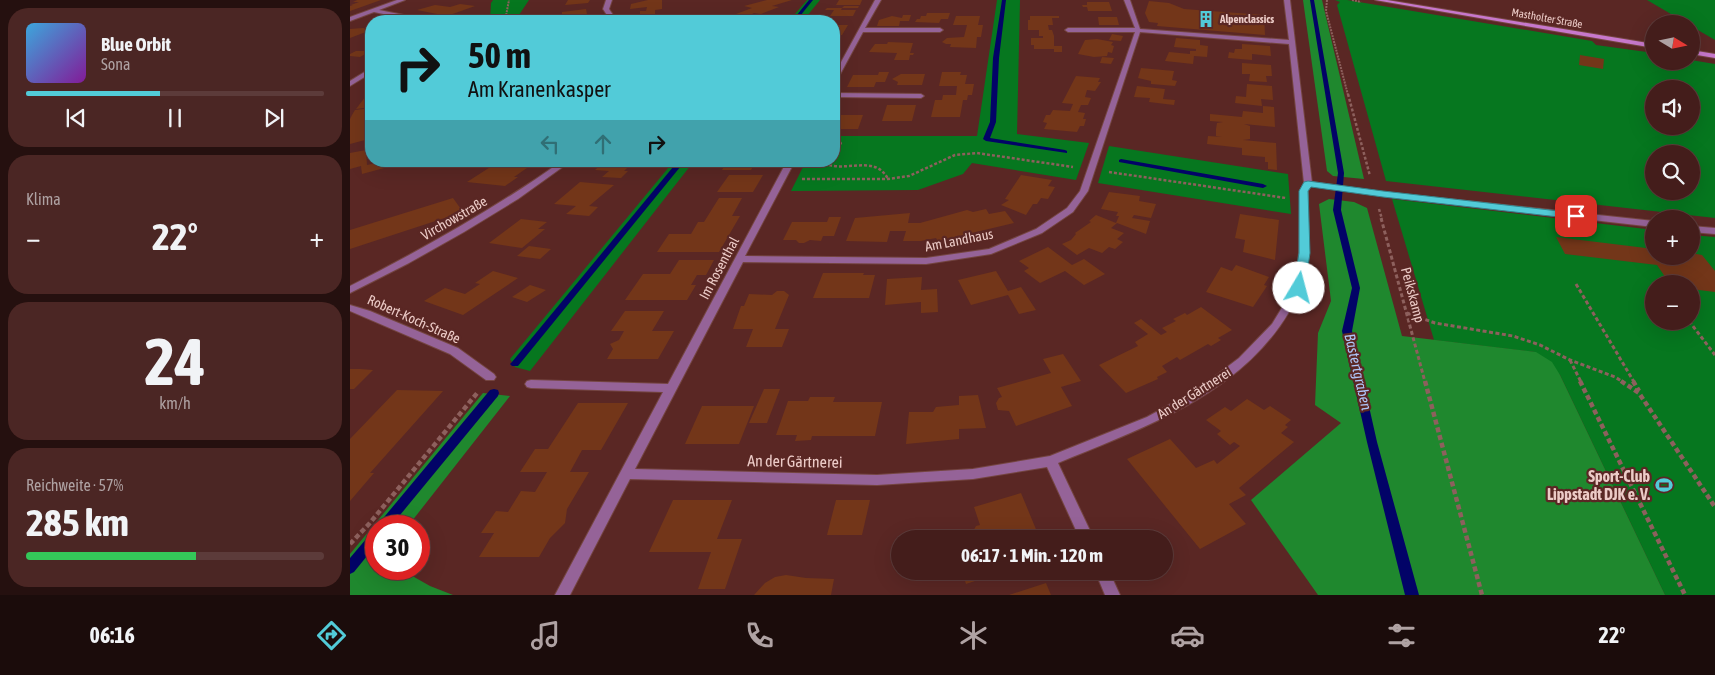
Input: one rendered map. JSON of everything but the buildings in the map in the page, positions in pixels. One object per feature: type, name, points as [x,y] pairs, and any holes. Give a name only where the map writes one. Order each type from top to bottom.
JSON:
[{"type":"street","points":[[350,19],[402,0]]},
{"type":"street","points":[[609,0],[606,9],[610,15]]},
{"type":"street","points":[[840,69],[878,0]]},
{"type":"street","points":[[1127,0],[1138,30]]},
{"type":"street","name":"An der Gärtnerei","points":[[626,474],[877,480],[973,474],[1051,461],[1152,420],[1202,392],[1243,361],[1276,326],[1299,288],[1304,253],[1304,191],[1308,184],[1287,0]]},
{"type":"street","name":"Mastholter Straße","points":[[1378,0],[1645,44]]},
{"type":"street","points":[[374,11],[394,15]]},
{"type":"street","points":[[861,30],[940,30]]},
{"type":"street","points":[[1068,30],[1138,30],[1292,42]]},
{"type":"street","name":"Am Landhaus","points":[[741,259],[926,261],[991,251],[1039,231],[1070,210],[1084,191],[1138,30]]},
{"type":"street","points":[[1700,54],[1715,56]]},
{"type":"street","points":[[350,84],[365,74]]},
{"type":"street","points":[[840,95],[921,96]]},
{"type":"street","name":"Virchowstraße","points":[[350,290],[468,227],[534,186],[559,167]]},
{"type":"street","name":"Im Rosenthal","points":[[562,595],[741,259],[788,167]]},
{"type":"street","points":[[1308,184],[1645,223]]},
{"type":"street","points":[[1700,230],[1715,231]]},
{"type":"street","name":"Robert-Koch-Straße","points":[[350,308],[366,312],[454,351],[490,377]]},
{"type":"street","points":[[530,384],[672,388]]},
{"type":"street","points":[[1051,461],[1083,530]]},
{"type":"street","points":[[1106,580],[1114,595]]},
{"type":"path","points":[[506,15],[509,0]]},
{"type":"path","name":"Peikskamp","points":[[1327,0],[1326,11],[1482,595]]},
{"type":"path","points":[[782,178],[888,179],[909,176],[955,156],[977,153],[1304,201]]},
{"type":"path","points":[[828,167],[875,166],[881,169],[888,179]]},
{"type":"path","points":[[1576,284],[1639,393],[1715,507]]},
{"type":"path","points":[[1406,312],[1435,323],[1513,336],[1540,344],[1570,360],[1615,377],[1639,393]]},
{"type":"path","points":[[1695,330],[1715,355]]},
{"type":"path","points":[[1570,360],[1685,595]]},
{"type":"path","points":[[350,544],[370,524],[490,377]]},
{"type":"green space","points":[[493,0],[529,0],[519,15],[490,15]]},
{"type":"green space","points":[[807,0],[820,0],[808,15],[794,15]]},
{"type":"green space","points":[[997,0],[1020,0],[1017,134],[1089,143],[1076,180],[972,163],[963,174],[918,190],[791,191],[803,167],[840,167],[840,136],[977,136]]},
{"type":"green space","points":[[1303,0],[1322,0],[1364,179],[1333,176],[1327,171]]},
{"type":"green space","points":[[1335,0],[1347,0],[1592,41],[1596,45],[1645,52],[1645,70],[1700,70],[1700,62],[1715,64],[1715,218],[1700,216],[1700,210],[1645,210],[1386,181],[1337,5],[1340,2]]},
{"type":"green space","points":[[1647,0],[1715,0],[1715,40],[1700,31],[1700,15],[1673,15]]},
{"type":"green space","points":[[1109,146],[1288,174],[1291,214],[1098,183]]},
{"type":"green space","points":[[669,167],[689,167],[530,371],[515,367],[510,359]]},
{"type":"green space","points":[[1329,199],[1354,202],[1367,208],[1402,336],[1536,352],[1552,362],[1560,375],[1665,595],[1318,595],[1251,500],[1341,423],[1315,405],[1318,333],[1331,301],[1319,204]]},
{"type":"green space","name":"Sport-Club Lippstadt DJK e. V.","points":[[1392,199],[1645,229],[1645,265],[1700,265],[1700,236],[1715,237],[1715,595],[1665,595],[1560,375],[1535,352],[1434,340]]},
{"type":"green space","points":[[483,393],[510,396],[417,515],[382,515]]},
{"type":"green space","points":[[365,536],[365,580],[419,580],[453,595],[350,595],[350,554]]},
{"type":"waterway","points":[[799,15],[811,0]]},
{"type":"waterway","points":[[1004,0],[996,58],[993,122],[986,139],[1065,152]]},
{"type":"waterway","name":"Bastertgraben","points":[[1312,0],[1341,173],[1337,210],[1356,288],[1347,331],[1372,442],[1412,595]]},
{"type":"waterway","points":[[1121,161],[1263,186]]},
{"type":"waterway","points":[[515,364],[677,167]]},
{"type":"waterway","points":[[393,515],[494,393]]},
{"type":"waterway","points":[[350,568],[365,550]]},
{"type":"place","name":"Alpenclassics","points":[[1206,19]]},
{"type":"place","name":"Sport-Club Lippstadt DJK e. V.","points":[[1664,485]]},
{"type":"route","points":[[1299,288],[1304,253],[1304,191],[1308,184],[1576,216]]}]
